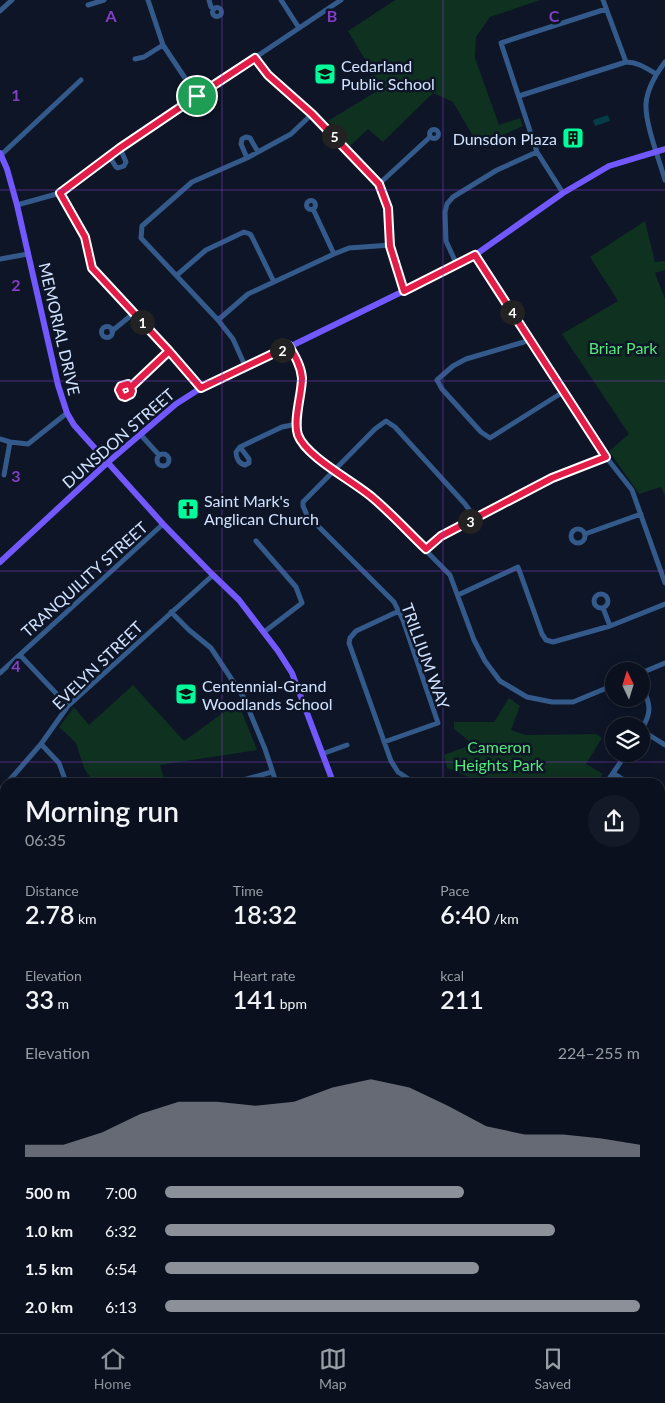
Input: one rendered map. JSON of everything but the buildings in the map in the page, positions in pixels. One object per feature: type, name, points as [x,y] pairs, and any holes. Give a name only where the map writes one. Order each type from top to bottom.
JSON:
[{"type":"main road","name":"DUNSDON STREET","points":[[0,562],[140,434],[176,404],[201,388],[457,265],[475,255],[563,193],[609,166],[665,149]]},
{"type":"main road","name":"MEMORIAL DRIVE","points":[[0,154],[7,169],[18,205],[58,385],[67,413],[74,425],[108,463],[163,524],[239,600],[264,632],[292,673],[331,778]]},
{"type":"street","points":[[0,10],[12,0]]},
{"type":"street","points":[[88,5],[104,0]]},
{"type":"street","points":[[148,0],[163,45],[197,96]]},
{"type":"street","points":[[209,0],[211,7],[214,9]]},
{"type":"street","points":[[281,0],[300,28]]},
{"type":"street","points":[[18,205],[60,193],[120,148],[341,0]]},
{"type":"street","points":[[603,0],[626,62]]},
{"type":"street","points":[[563,193],[537,152],[501,43],[606,9]]},
{"type":"street","points":[[135,59],[144,57],[163,45]]},
{"type":"street","points":[[255,58],[268,75],[312,114],[379,184],[388,208],[390,246],[404,291]]},
{"type":"street","points":[[519,96],[626,62],[635,63],[656,74]]},
{"type":"street","points":[[665,62],[656,74],[646,104],[648,122],[665,180]]},
{"type":"street","points":[[0,154],[80,80]]},
{"type":"street","points":[[246,368],[233,340],[218,320],[141,238],[142,226],[192,182],[247,158],[291,134],[312,114]]},
{"type":"street","points":[[379,184],[430,137]]},
{"type":"street","points":[[247,158],[241,144],[242,139],[250,138],[258,152]]},
{"type":"street","points":[[109,156],[116,167],[124,166],[126,162],[120,148]]},
{"type":"street","points":[[457,265],[446,241],[445,212],[447,204],[453,197],[497,170],[537,152]]},
{"type":"street","points":[[60,193],[85,237],[92,268],[201,388]]},
{"type":"street","points":[[313,209],[334,254]]},
{"type":"street","points":[[177,275],[206,250],[244,232],[252,237],[274,282]]},
{"type":"street","points":[[218,320],[248,294],[334,254],[349,248],[390,246]]},
{"type":"street","points":[[0,260],[28,254]]},
{"type":"street","points":[[475,255],[606,457],[632,490],[665,583]]},
{"type":"street","points":[[112,331],[134,313]]},
{"type":"street","points":[[530,340],[466,359],[453,366],[437,380],[442,389],[481,432],[490,438],[563,392]]},
{"type":"street","points":[[289,346],[300,368],[302,379],[297,424],[298,434],[304,444],[325,465],[373,497],[450,575],[474,640],[485,661],[500,681],[527,697],[552,702],[573,702],[605,689]]},
{"type":"street","points":[[131,387],[169,351]]},
{"type":"street","points":[[0,439],[28,444],[67,413]]},
{"type":"street","name":"TRILLIUM WAY","points":[[384,742],[438,723],[403,620],[394,602],[304,511],[303,502],[375,429],[386,421],[395,427],[475,518]]},
{"type":"street","points":[[240,447],[282,427],[297,424]]},
{"type":"street","points":[[140,434],[159,455]]},
{"type":"street","points":[[4,476],[10,442]]},
{"type":"street","points":[[426,549],[441,536],[552,478],[606,457]]},
{"type":"street","points":[[585,534],[641,514]]},
{"type":"street","name":"TRANQUILITY STREET","points":[[0,673],[163,524]]},
{"type":"street","points":[[256,540],[296,587],[302,603],[264,632]]},
{"type":"street","points":[[458,595],[518,567],[542,634],[550,642],[558,642],[610,626],[665,604]]},
{"type":"street","name":"EVELYN STREET","points":[[11,778],[41,744],[68,706],[212,575]]},
{"type":"street","points":[[604,608],[610,626]]},
{"type":"street","points":[[399,611],[356,631],[350,638],[350,647],[391,761],[395,768],[406,778]]},
{"type":"street","points":[[171,612],[211,648],[244,698],[265,749],[274,778]]},
{"type":"street","points":[[20,655],[68,706]]},
{"type":"street","points":[[650,669],[665,662]]},
{"type":"street","points":[[650,736],[665,746]]},
{"type":"street","points":[[41,744],[59,763],[65,778]]},
{"type":"street","points":[[322,754],[347,746]]},
{"type":"street","points":[[610,778],[621,762]]},
{"type":"street","points":[[250,778],[272,772]]},
{"type":"street","points":[[613,773],[621,778]]},
{"type":"green space","points":[[395,0],[540,0],[490,17],[476,37],[475,58],[499,125],[520,118],[523,126],[479,146],[453,102],[433,93],[383,142],[368,129],[350,146],[328,121],[382,88],[348,31]]},
{"type":"green space","points":[[372,75],[376,80],[364,88],[360,83]]},
{"type":"green space","name":"Briar Park","points":[[645,221],[655,262],[665,261],[665,270],[655,273],[665,299],[665,496],[661,487],[639,494],[609,451],[629,434],[562,334],[618,301],[590,257]]},
{"type":"green space","points":[[133,685],[184,741],[238,702],[257,750],[160,765],[164,778],[90,778],[84,768],[76,743],[59,727],[74,707],[89,725]]},
{"type":"green space","name":"Cameron Heights Park","points":[[509,698],[520,706],[511,730],[526,735],[596,734],[602,738],[586,764],[603,774],[600,778],[471,778],[447,768],[444,755],[473,744],[454,729],[454,722],[494,722]]},
{"type":"shaded area","points":[[608,115],[610,121],[595,126],[593,120]]},
{"type":"place","name":"Cedarland Public School","points":[[325,74]]},
{"type":"place","name":"Dunsdon Plaza","points":[[573,138]]},
{"type":"place","name":"Saint Mark's Anglican Church","points":[[188,509]]},
{"type":"place","name":"Centennial-Grand Woodlands School","points":[[186,694]]},
{"type":"route","points":[[197,96],[120,148],[60,193],[85,237],[92,268],[169,351],[131,387],[132,393],[129,396],[122,396],[119,390],[123,384],[128,384],[131,387],[169,351],[201,388],[289,346],[300,368],[302,379],[297,429],[300,439],[325,465],[373,497],[426,549],[441,536],[552,478],[606,457],[475,255],[404,291],[390,246],[388,208],[379,184],[312,114],[268,75],[255,58],[197,96]]}]
